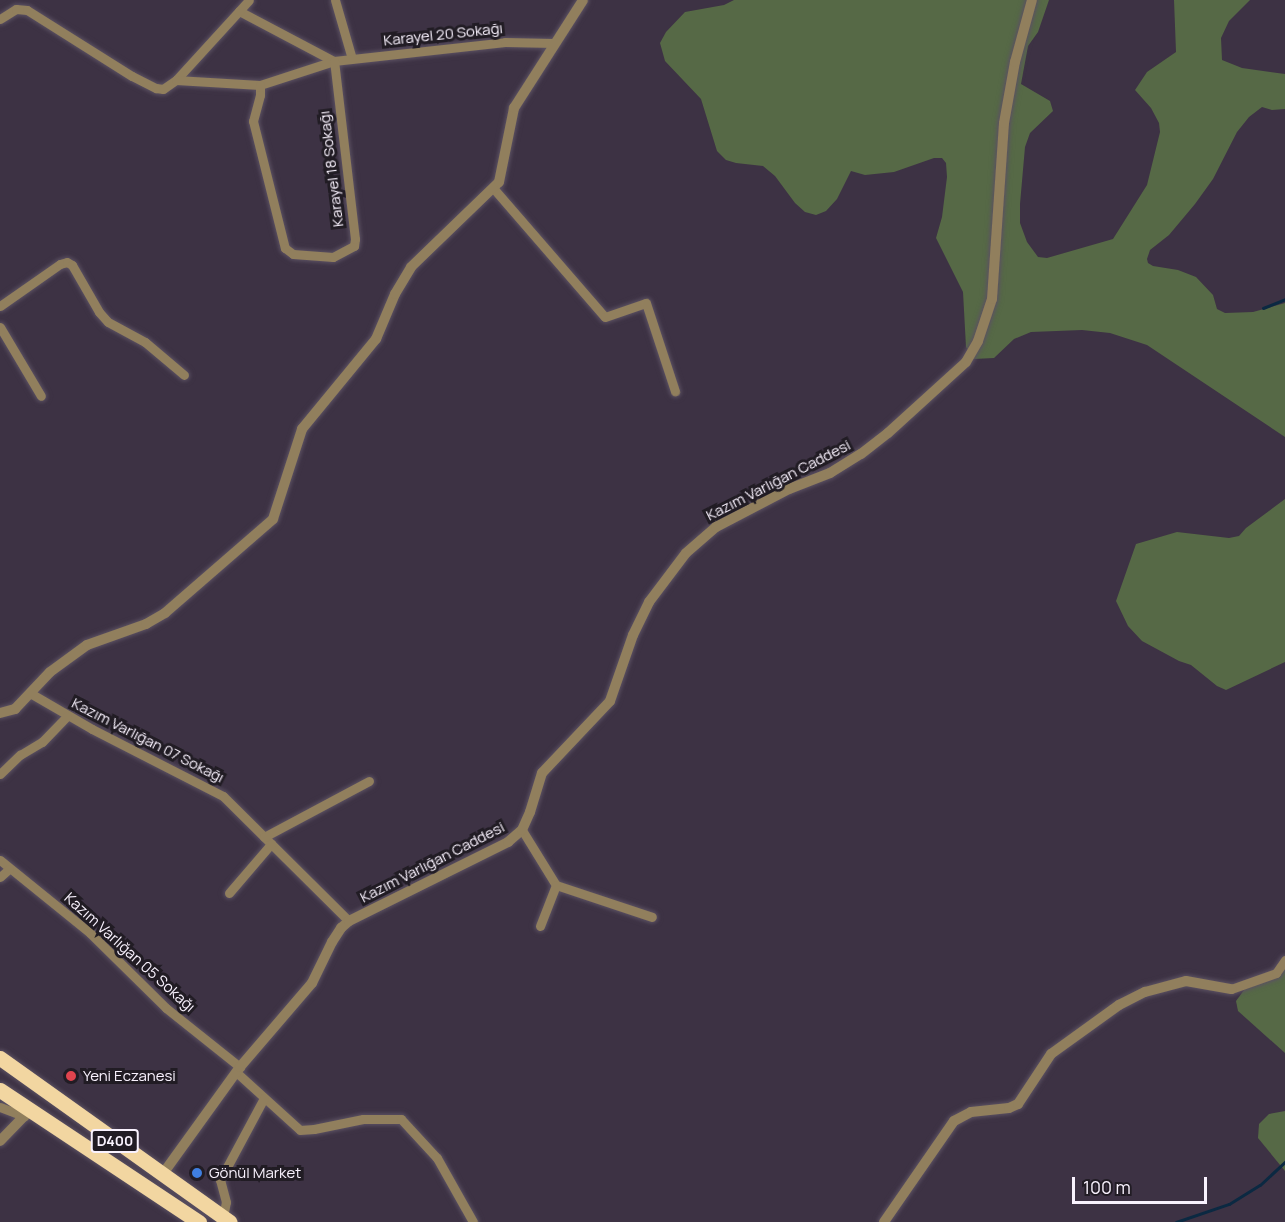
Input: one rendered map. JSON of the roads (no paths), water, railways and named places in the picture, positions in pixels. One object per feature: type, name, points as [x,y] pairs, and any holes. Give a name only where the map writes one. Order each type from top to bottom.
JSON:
[{"type":"highway","name":"D400","points":[[0,1058],[226,1219]]},
{"type":"highway","name":"D400","points":[[0,1090],[28,1112],[199,1222]]},
{"type":"street","points":[[0,19],[16,9],[27,10],[148,85],[163,89],[176,80],[249,0]]},
{"type":"street","points":[[335,0],[352,58]]},
{"type":"street","points":[[0,712],[15,709],[50,672],[87,645],[146,624],[165,613],[273,519],[279,509],[294,449],[308,421],[376,339],[395,294],[411,267],[494,189],[502,174],[514,108],[583,0]]},
{"type":"street","name":"Kazım Varlığan Caddesi","points":[[162,1175],[238,1069],[307,990],[319,973],[332,942],[349,921],[508,842],[522,830],[531,812],[542,773],[610,700],[633,635],[649,602],[686,554],[716,527],[789,489],[830,473],[861,454],[888,433],[973,353],[992,299],[1004,123],[1014,62],[1032,0]]},
{"type":"street","points":[[239,11],[334,61]]},
{"type":"street","name":"Karayel 20 Sokağı","points":[[260,85],[334,61],[352,58],[505,42],[555,43]]},
{"type":"street","name":"Karayel 18 Sokağı","points":[[260,85],[260,95],[253,120],[285,248],[293,254],[333,257],[354,246],[355,239],[334,61]]},
{"type":"street","points":[[176,80],[260,85]]},
{"type":"street","points":[[494,189],[605,317],[646,303],[675,391]]},
{"type":"street","points":[[0,306],[60,264],[67,262],[72,265],[99,312],[108,322],[146,342],[184,375]]},
{"type":"street","points":[[0,327],[40,396]]},
{"type":"street","name":"Kazım Varlığan 07 Sokağı","points":[[30,693],[67,716],[223,795],[349,921]]},
{"type":"street","points":[[0,774],[20,754],[42,742],[67,716]]},
{"type":"street","points":[[229,893],[268,840],[369,782]]},
{"type":"street","points":[[522,830],[556,885],[652,917]]},
{"type":"street","name":"Kazım Varlığan 05 Sokağı","points":[[0,860],[90,933],[151,996],[238,1069],[293,1125],[305,1131],[363,1119],[401,1119],[437,1158],[473,1222]]},
{"type":"street","points":[[0,877],[9,869]]},
{"type":"street","points":[[540,926],[556,885]]},
{"type":"street","points":[[884,1222],[954,1121],[971,1112],[1009,1108],[1018,1104],[1051,1054],[1106,1013],[1138,994],[1174,984],[1191,981],[1231,989],[1276,973],[1285,960]]},
{"type":"street","points":[[226,1219],[226,1202],[220,1180],[264,1098]]},
{"type":"street","points":[[0,1107],[28,1112]]},
{"type":"street","points":[[0,1141],[28,1112]]},
{"type":"waterway","points":[[1263,308],[1285,299]]},
{"type":"waterway","points":[[1176,1222],[1229,1204],[1260,1185],[1285,1162]]},
{"type":"place","name":"Yeni Eczanesi","points":[[71,1076]]},
{"type":"place","name":"Gönül Market","points":[[197,1173]]}]
